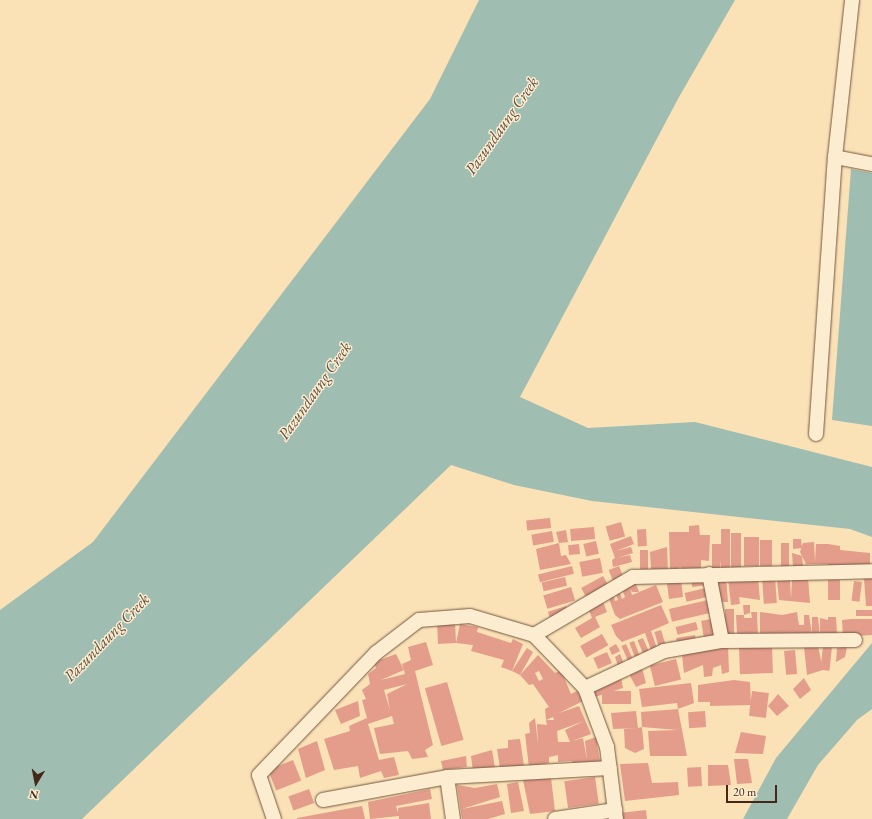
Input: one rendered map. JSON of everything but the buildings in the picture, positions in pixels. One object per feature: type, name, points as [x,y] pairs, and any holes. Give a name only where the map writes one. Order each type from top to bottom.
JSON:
[{"type":"street","points":[[816,434],[835,157],[852,0]]},
{"type":"street","points":[[835,157],[872,164]]},
{"type":"street","points":[[534,636],[633,576],[872,571]]},
{"type":"street","points":[[709,574],[722,641]]},
{"type":"street","points":[[274,819],[259,775],[376,653],[419,620],[470,616],[534,636],[585,688],[607,746],[615,814],[555,819]]},
{"type":"street","points":[[585,688],[664,651],[722,641],[855,640]]},
{"type":"street","points":[[323,800],[446,777],[610,768]]},
{"type":"street","points":[[446,777],[453,819]]},
{"type":"water","name":"Pazundaung Creek","points":[[479,0],[735,0],[679,97],[520,397],[588,428],[695,422],[872,467],[872,537],[850,529],[592,501],[514,485],[451,465],[82,819],[0,819],[0,610],[93,542],[430,99]]},
{"type":"water","points":[[851,169],[872,173],[872,426],[832,420]]},
{"type":"water","points":[[872,643],[872,709],[857,720],[818,765],[787,819],[743,819],[776,758]]}]
